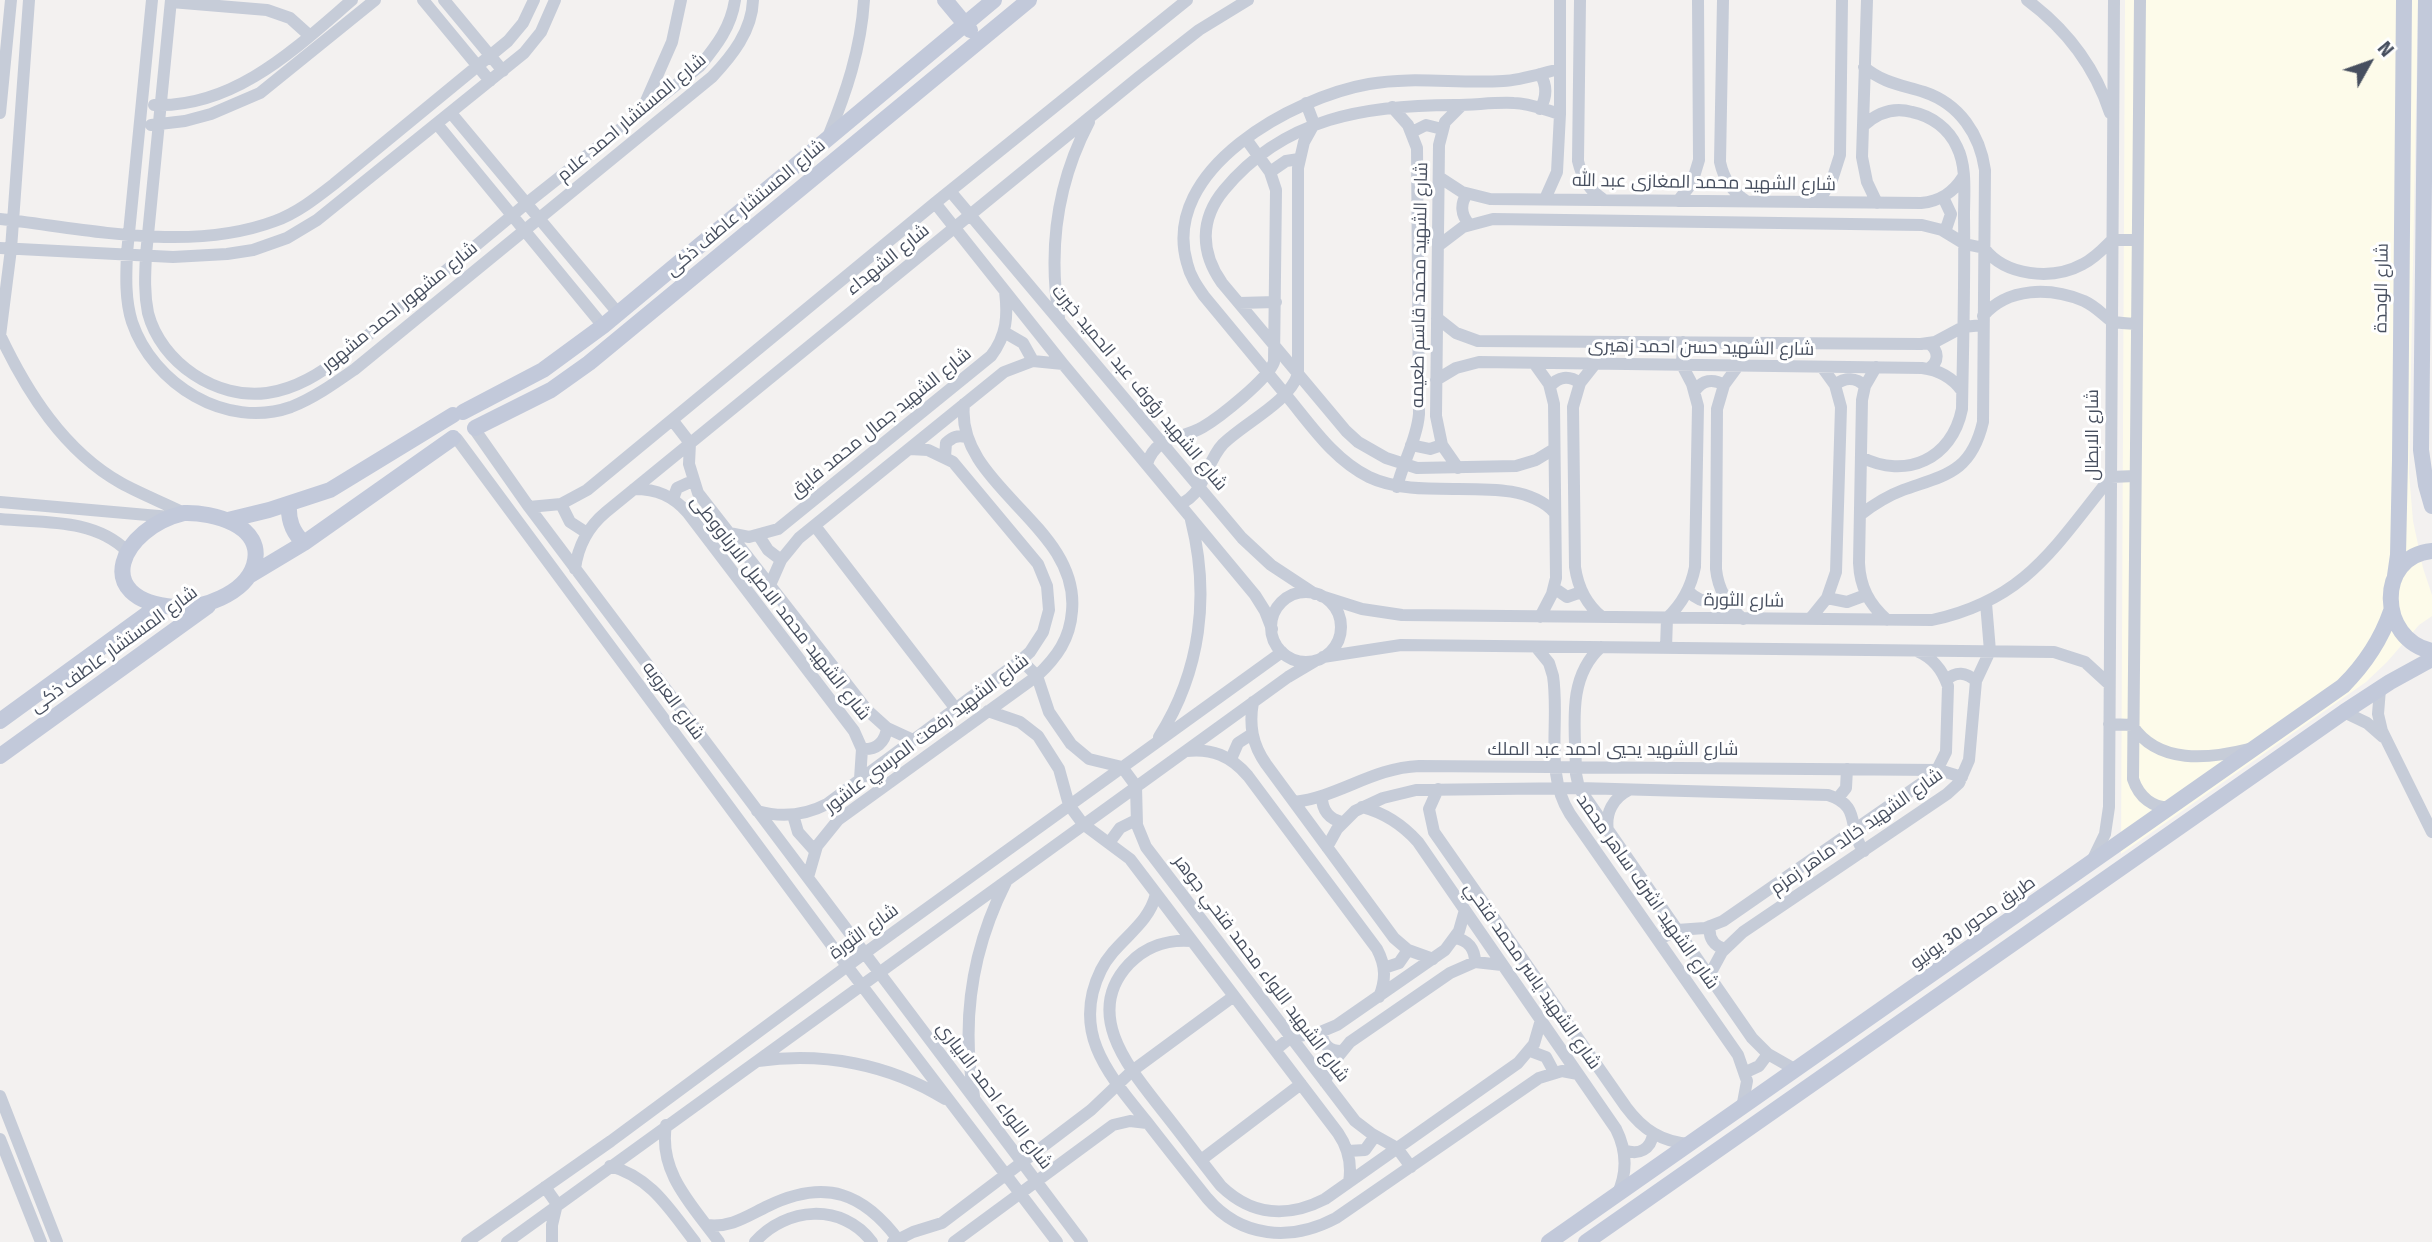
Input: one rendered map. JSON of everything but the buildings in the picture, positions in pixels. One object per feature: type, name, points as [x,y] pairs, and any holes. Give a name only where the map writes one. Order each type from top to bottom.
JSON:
[{"type":"street","points":[[0,113],[11,0]]},
{"type":"street","points":[[29,0],[6,220],[0,336],[33,397],[54,425],[85,456],[121,483],[177,515]]},
{"type":"street","name":"شارع مشهور احمد مشهور","points":[[152,0],[127,253],[126,289],[132,321],[145,351],[162,372],[182,389],[229,410],[257,413],[289,407],[324,390],[355,369],[539,218]]},
{"type":"street","points":[[143,105],[192,103],[223,94],[252,79],[310,36],[352,0]]},
{"type":"street","points":[[141,125],[158,125],[211,114],[260,93],[374,0]]},
{"type":"street","points":[[422,0],[490,81]]},
{"type":"street","points":[[444,0],[503,71]]},
{"type":"street","points":[[6,220],[148,236],[208,237],[238,232],[277,220],[334,184],[508,41],[523,23],[534,0]]},
{"type":"street","points":[[5,249],[200,257],[253,250],[286,238],[317,220],[524,53],[541,32],[555,0]]},
{"type":"street","points":[[642,111],[672,42],[681,0]]},
{"type":"street","name":"شارع المستشار احمد علام","points":[[527,204],[699,65],[716,46],[729,25],[735,0]]},
{"type":"street","name":"شارع المستشار احمد علام","points":[[539,218],[728,61],[744,36],[753,0]]},
{"type":"street","points":[[828,137],[855,60],[864,0]]},
{"type":"street","points":[[945,0],[979,41]]},
{"type":"street","name":"شارع المستشار عاطف ذكى","points":[[475,429],[538,397],[577,372],[1029,0]]},
{"type":"street","name":"شارع الشهداء","points":[[529,507],[561,504],[587,490],[934,203],[1187,0]]},
{"type":"street","name":"شارع الشهداء","points":[[575,569],[579,550],[587,533],[599,518],[1199,30],[1248,0]]},
{"type":"street","points":[[1545,199],[1558,172],[1560,0]]},
{"type":"street","points":[[1580,0],[1577,151],[1580,170],[1589,188],[1605,200]]},
{"type":"street","points":[[1678,201],[1692,183],[1699,160],[1698,0]]},
{"type":"street","points":[[1723,0],[1720,162],[1726,181],[1747,201]]},
{"type":"street","points":[[1818,202],[1832,180],[1840,155],[1842,0]]},
{"type":"street","points":[[1867,0],[1862,157],[1865,174],[1877,203]]},
{"type":"street","points":[[2027,0],[2053,20],[2087,62],[2102,93],[2113,126]]},
{"type":"street","name":"شارع الابطال","points":[[2088,866],[2102,843],[2108,816],[2114,0]]},
{"type":"street","points":[[2140,0],[2133,779],[2143,797],[2153,805],[2172,807]]},
{"type":"street","name":"شارع الوحدة","points":[[2392,611],[2399,545],[2404,0]]},
{"type":"street","points":[[171,1],[267,10],[290,18],[310,36]]},
{"type":"street","name":"شارع مشهور احمد مشهور","points":[[171,1],[144,287],[149,316],[161,342],[176,360],[194,375],[214,386],[240,393],[267,393],[292,387],[320,374],[527,204]]},
{"type":"street","points":[[2427,2],[2428,255],[2421,450],[2432,506]]},
{"type":"street","points":[[984,3],[997,26]]},
{"type":"street","name":"شارع المستشار عاطف ذكى","points":[[228,520],[289,504],[341,484],[458,413],[543,370],[603,326],[965,23],[984,3]]},
{"type":"street","points":[[939,45],[953,62]]},
{"type":"street","points":[[1860,515],[1885,498],[1949,474],[1964,461],[1976,444],[1983,422],[1984,170],[1979,145],[1967,123],[1950,106],[1933,96],[1887,82],[1864,67]]},
{"type":"street","points":[[1554,512],[1537,498],[1523,493],[1397,487],[1370,478],[1343,460],[1204,296],[1193,279],[1184,247],[1185,221],[1194,196],[1214,168],[1246,139],[1306,103],[1351,88],[1381,82],[1504,81],[1560,69]]},
{"type":"street","points":[[1539,74],[1544,83],[1545,94],[1539,109]]},
{"type":"street","points":[[1908,111],[1913,90]]},
{"type":"street","points":[[1180,504],[1191,498],[1200,487],[1214,457],[1226,442],[1285,394],[1298,374],[1300,159],[1304,142],[1314,124],[1306,103]]},
{"type":"street","points":[[1554,449],[1536,460],[1522,464],[1417,468],[1385,458],[1358,442],[1275,348],[1214,271],[1208,258],[1205,230],[1214,204],[1237,176],[1290,136],[1314,124],[1363,110],[1392,107],[1514,103],[1560,114]]},
{"type":"street","points":[[1392,107],[1404,118],[1412,132],[1426,125],[1442,129],[1450,115],[1462,105]]},
{"type":"street","points":[[1861,457],[1888,466],[1907,466],[1932,456],[1950,440],[1960,418],[1965,244],[1964,177],[1961,156],[1952,137],[1937,122],[1908,111],[1887,111],[1863,126]]},
{"type":"street","points":[[451,113],[618,313]]},
{"type":"street","points":[[1059,318],[1054,256],[1058,214],[1071,164],[1092,116]]},
{"type":"street","points":[[437,124],[603,326]]},
{"type":"street","name":"شارع الشهيد محمد قاسم طعيمه","points":[[1442,129],[1436,426],[1442,445],[1458,468]]},
{"type":"street","name":"شارع الشهيد محمد قاسم طعيمه","points":[[1397,487],[1418,425],[1419,414],[1417,148],[1412,132]]},
{"type":"street","points":[[1147,464],[1152,451],[1162,442],[1202,428],[1268,374],[1274,362],[1276,190],[1270,172],[1246,139]]},
{"type":"street","points":[[1270,172],[1286,160],[1300,159]]},
{"type":"street","points":[[1558,172],[1569,176],[1580,170]]},
{"type":"street","name":"شارع الشهيد محمد المغازى عبد الله","points":[[1439,177],[1467,194],[1490,199],[1921,203],[1943,198]]},
{"type":"street","points":[[1945,232],[1951,214],[1943,198],[1955,189],[1964,177]]},
{"type":"street","name":"شارع الشهيد رؤوف عبد الحميد خيرت","points":[[950,191],[1242,538],[1292,580],[1318,595]]},
{"type":"street","points":[[1467,194],[1462,207],[1469,224]]},
{"type":"street","points":[[934,203],[1063,364],[1255,595],[1265,611],[1276,645],[1297,661],[1401,645],[1990,651],[2064,654],[2085,662],[2109,684]]},
{"type":"street","points":[[1438,246],[1454,232],[1469,224],[1493,219],[1922,225],[1945,232],[1965,244],[1984,247],[1993,259],[2011,269],[2051,273],[2090,261],[2112,240],[2137,240]]},
{"type":"street","points":[[1005,290],[1007,313],[1004,332],[1023,342],[1033,361]]},
{"type":"street","points":[[1962,327],[1983,321],[1994,304],[2009,296],[2040,292],[2083,301],[2098,309],[2112,322],[2137,324]]},
{"type":"street","points":[[1239,303],[1276,302]]},
{"type":"street","points":[[1437,318],[1456,333],[1470,339],[1468,351],[1471,363]]},
{"type":"street","name":"شارع الشهيد حسن احمد زهيرى","points":[[1470,339],[1928,344],[1962,327]]},
{"type":"street","name":"شارع الشهيد جمال محمد فايق","points":[[759,536],[786,523],[990,356],[1004,332]]},
{"type":"street","points":[[1666,648],[1667,618],[1688,592],[1695,567],[1698,406],[1695,391],[1682,365],[1683,342]]},
{"type":"street","points":[[1740,343],[1738,366],[1724,385],[1717,409],[1716,569],[1726,600],[1743,619]]},
{"type":"street","points":[[1928,344],[1935,348],[1937,356],[1935,364],[1928,369]]},
{"type":"street","points":[[770,585],[781,560],[793,545],[1004,372],[1033,361],[1063,364]]},
{"type":"street","name":"شارع الشهيد حسن احمد زهيرى","points":[[1436,380],[1449,371],[1471,363],[1928,369],[1948,377],[1962,391]]},
{"type":"street","points":[[1534,363],[1550,387],[1554,404],[1556,569],[1554,588],[1540,617]]},
{"type":"street","points":[[1595,364],[1580,383],[1573,407],[1575,567],[1581,592],[1590,606],[1602,617]]},
{"type":"street","points":[[1810,619],[1827,598],[1836,572],[1841,407],[1835,385],[1822,367]]},
{"type":"street","points":[[1876,368],[1865,386],[1862,400],[1860,574],[1866,595],[1887,620]]},
{"type":"street","points":[[1550,387],[1557,380],[1566,377],[1580,383]]},
{"type":"street","points":[[1835,385],[1843,380],[1853,379],[1865,386]]},
{"type":"street","points":[[1695,391],[1700,384],[1708,381],[1717,381],[1724,385]]},
{"type":"street","name":"شارع الشهيد رفعت المرسي عاشور","points":[[808,877],[815,850],[823,836],[838,820],[1037,676],[1054,659],[1068,634],[1073,603],[1067,570],[1049,542],[978,458],[966,437],[964,404]]},
{"type":"street","points":[[177,515],[144,531],[127,551],[123,571],[125,582],[138,598],[158,606],[188,607],[217,600],[234,590],[249,576],[304,543],[455,438],[468,439],[475,429],[473,418],[458,413],[447,426],[455,438]]},
{"type":"street","points":[[673,421],[690,443]]},
{"type":"street","name":"شارع العروبه","points":[[475,429],[487,451],[878,971]]},
{"type":"street","points":[[945,457],[944,450],[952,438],[966,437]]},
{"type":"street","name":"شارع العروبه","points":[[455,438],[861,984]]},
{"type":"street","name":"شارع الشهيد محمد الاصيل الارناووطى","points":[[690,443],[688,464],[694,484],[729,533],[867,710],[887,728],[913,740]]},
{"type":"street","points":[[1411,445],[1430,449],[1442,445]]},
{"type":"street","points":[[910,449],[928,450],[945,457]]},
{"type":"street","points":[[474,461],[478,453],[487,451]]},
{"type":"street","name":"شارع الشهيد رفعت المرسي عاشور","points":[[757,811],[793,815],[816,810],[827,804],[1021,660],[1037,643],[1046,621],[1049,598],[1044,575],[1023,545],[959,469],[945,457]]},
{"type":"street","points":[[1907,466],[1913,486]]},
{"type":"street","points":[[1489,467],[1489,491]]},
{"type":"street","points":[[2111,477],[2135,476]]},
{"type":"street","name":"شارع الثورة","points":[[1318,595],[1362,609],[1402,615],[1931,620],[1986,603],[2006,592],[2037,568],[2111,477]]},
{"type":"street","points":[[673,499],[674,493],[682,485],[694,484]]},
{"type":"street","name":"شارع الشهيد محمد الاصيل الارناووطى","points":[[634,489],[654,491],[673,499],[688,513],[849,723],[862,750],[860,779]]},
{"type":"street","points":[[0,502],[90,511],[214,515],[241,527],[250,537],[255,550],[255,564],[249,576]]},
{"type":"street","points":[[289,504],[289,522],[297,537],[304,543]]},
{"type":"street","points":[[561,504],[570,522],[587,533]]},
{"type":"street","points":[[88,527],[94,522],[90,511]]},
{"type":"street","points":[[1155,744],[1183,691],[1198,634],[1201,575],[1190,516]]},
{"type":"street","points":[[0,519],[88,527],[109,536],[127,551]]},
{"type":"street","points":[[815,526],[956,709]]},
{"type":"street","points":[[729,533],[759,536],[768,550],[781,560]]},
{"type":"street","points":[[2395,576],[2407,560],[2417,554],[2432,551]]},
{"type":"street","points":[[1554,588],[1567,597],[1581,592]]},
{"type":"street","points":[[1688,592],[1708,603],[1726,600]]},
{"type":"street","points":[[507,1242],[878,971],[1254,702],[1319,659],[1335,646],[1341,630],[1334,607],[1318,595],[1299,593],[1284,600],[1275,613],[1272,628]]},
{"type":"street","points":[[1827,598],[1847,602],[1866,595]]},
{"type":"street","name":"شارع المستشار عاطف ذكى","points":[[0,756],[217,600]]},
{"type":"street","points":[[1986,603],[1990,651]]},
{"type":"street","name":"شارع المستشار عاطف ذكى","points":[[0,721],[158,606]]},
{"type":"street","points":[[2392,611],[2399,631],[2406,639],[2432,651]]},
{"type":"street","name":"طريق محور 30 يونيو","points":[[1549,1242],[2263,744],[2352,677],[2374,649],[2392,611]]},
{"type":"street","points":[[110,641],[116,641],[125,648],[128,654],[126,666]]},
{"type":"street","name":"شارع الشهيد اشرف ساهر محمد","points":[[1536,647],[1549,663],[1553,676],[1555,767],[1558,788],[1570,814],[1738,1055],[1746,1072]]},
{"type":"street","name":"شارع الشهيد اشرف ساهر محمد","points":[[1601,647],[1586,664],[1577,685],[1576,767],[1579,788],[1752,1038],[1768,1054],[1796,1070]]},
{"type":"street","points":[[1917,651],[1933,661],[1946,680],[1961,673],[1976,681]]},
{"type":"street","name":"شارع الشهيد خالد ماهر زمزم","points":[[1709,976],[1725,949],[1743,932],[1947,794],[1962,777],[1969,760],[1976,681],[1990,651]]},
{"type":"street","name":"شارع الثورة","points":[[467,1242],[483,1238],[545,1187],[864,953],[1282,652]]},
{"type":"street","points":[[1586,1242],[2344,712],[2432,659]]},
{"type":"street","points":[[1021,660],[1037,676],[1049,712],[1071,744],[1089,758],[1122,767],[1136,786]]},
{"type":"street","name":"شارع الشهيد خالد ماهر زمزم","points":[[1676,930],[1696,930],[1731,916],[1927,782],[1939,770],[1946,752],[1949,695],[1946,680]]},
{"type":"street","points":[[2380,689],[2378,714],[2385,740],[2432,832]]},
{"type":"street","points":[[1254,702],[1252,734],[1260,755],[1394,938],[1408,950],[1433,959]]},
{"type":"street","points":[[988,712],[1020,722],[1038,736],[1059,769],[1069,805],[1083,824],[1130,859],[1338,1133],[1348,1152],[1351,1172],[1349,1182]]},
{"type":"street","points":[[2344,712],[2367,723],[2385,740]]},
{"type":"street","points":[[677,736],[692,724]]},
{"type":"street","points":[[2109,724],[2133,725]]},
{"type":"street","points":[[2133,725],[2141,738],[2150,744],[2160,750],[2183,755],[2219,755],[2263,744]]},
{"type":"street","points":[[862,750],[869,750],[882,742],[887,728]]},
{"type":"street","points":[[1231,760],[1238,743],[1252,734]]},
{"type":"street","points":[[1185,751],[1209,751],[1231,760],[1248,776],[1377,950],[1385,978],[1379,997]]},
{"type":"street","name":"شارع الشهيد يحيي احمد عبد الملك","points":[[1294,802],[1322,797],[1376,773],[1404,766],[1939,770],[1962,777]]},
{"type":"street","points":[[1838,798],[1846,788],[1847,769]]},
{"type":"street","name":"شارع الشهيد اللواء محمد فتحي جوهر","points":[[1136,786],[1136,820],[1146,847],[1354,1121],[1397,1148]]},
{"type":"street","points":[[1327,847],[1342,822],[1362,807],[1394,794],[1438,789],[1579,788],[1819,794],[1838,798],[1851,812],[1856,838],[1864,850]]},
{"type":"street","points":[[1412,835],[1418,824],[1429,817],[1431,802],[1438,789]]},
{"type":"street","points":[[1608,831],[1608,817],[1613,803],[1629,790]]},
{"type":"street","points":[[1322,797],[1325,811],[1332,819],[1342,822]]},
{"type":"street","name":"شارع الشهيد ياسر محمد فتحي","points":[[1362,807],[1389,817],[1412,835],[1616,1129],[1624,1150]]},
{"type":"street","points":[[793,815],[802,839],[815,850]]},
{"type":"street","name":"شارع الشهيد ياسر محمد فتحي","points":[[1429,817],[1439,839],[1626,1107],[1643,1127],[1653,1134],[1677,1143],[1690,1144]]},
{"type":"street","points":[[1109,843],[1120,828],[1136,820]]},
{"type":"street","points":[[975,1100],[968,1042],[972,984],[982,940],[1007,879]]},
{"type":"street","points":[[1156,894],[1146,918],[1109,957],[1094,989],[1090,1016],[1094,1045],[1107,1072],[1216,1209],[1240,1226],[1277,1236],[1302,1234],[1325,1225],[1532,1082],[1554,1072],[1578,1074]]},
{"type":"street","points":[[1275,1050],[1291,1037],[1322,1032],[1337,1025],[1433,959],[1455,938],[1465,910]]},
{"type":"street","points":[[1710,926],[1711,939],[1717,946],[1725,949]]},
{"type":"street","points":[[1658,940],[1676,930]]},
{"type":"street","points":[[1455,938],[1469,944],[1474,952],[1475,962]]},
{"type":"street","points":[[1192,941],[1164,943],[1147,950],[1126,968],[1116,985],[1110,1004],[1111,1024],[1119,1049],[1132,1072],[1201,1160],[1229,1194],[1257,1210],[1279,1213],[1303,1209],[1337,1191],[1518,1063],[1530,1051],[1538,1037],[1541,1020]]},
{"type":"street","points":[[1384,968],[1399,963],[1408,950]]},
{"type":"street","points":[[1325,1082],[1341,1051],[1358,1036],[1450,972],[1475,962],[1502,965]]},
{"type":"street","name":"شارع اللواء احمد الابياري","points":[[878,971],[1082,1242]]},
{"type":"street","points":[[861,984],[1057,1242]]},
{"type":"street","points":[[707,1225],[730,1224],[793,1196],[820,1192],[845,1196],[867,1206],[885,1222],[897,1241],[942,1223],[1091,1110],[1116,1084],[1234,996]]},
{"type":"street","points":[[1322,1032],[1323,1041],[1328,1048],[1341,1051]]},
{"type":"street","points":[[1530,1051],[1546,1057],[1554,1072]]},
{"type":"street","points":[[1742,1108],[1747,1090],[1746,1072],[1759,1066],[1768,1054]]},
{"type":"street","points":[[754,1062],[807,1058],[859,1064],[908,1079],[952,1104]]},
{"type":"street","points":[[1201,1160],[1301,1084]]},
{"type":"street","points":[[0,1096],[57,1242]]},
{"type":"street","points":[[954,1242],[1113,1125],[1130,1121],[1147,1123]]},
{"type":"street","points":[[666,1125],[664,1148],[669,1170],[719,1242]]},
{"type":"street","points":[[1617,1195],[1625,1173],[1624,1150],[1641,1152],[1651,1143],[1653,1134]]},
{"type":"street","points":[[1348,1152],[1365,1150],[1376,1136]]},
{"type":"street","points":[[1169,1150],[1184,1138]]},
{"type":"street","points":[[0,1139],[41,1242]]},
{"type":"street","points":[[1397,1148],[1411,1167]]},
{"type":"street","points":[[610,1166],[631,1173],[650,1185],[695,1242]]},
{"type":"street","points":[[545,1187],[557,1204],[552,1225],[552,1242]]},
{"type":"street","points":[[1337,1191],[1349,1209]]},
{"type":"street","points":[[755,1242],[771,1226],[808,1213],[847,1221],[873,1242]]},
{"type":"shaded area","points":[[2125,0],[2418,0],[2409,473],[2413,521],[2432,595],[2432,616],[2419,625],[2366,682],[2121,854]]}]
